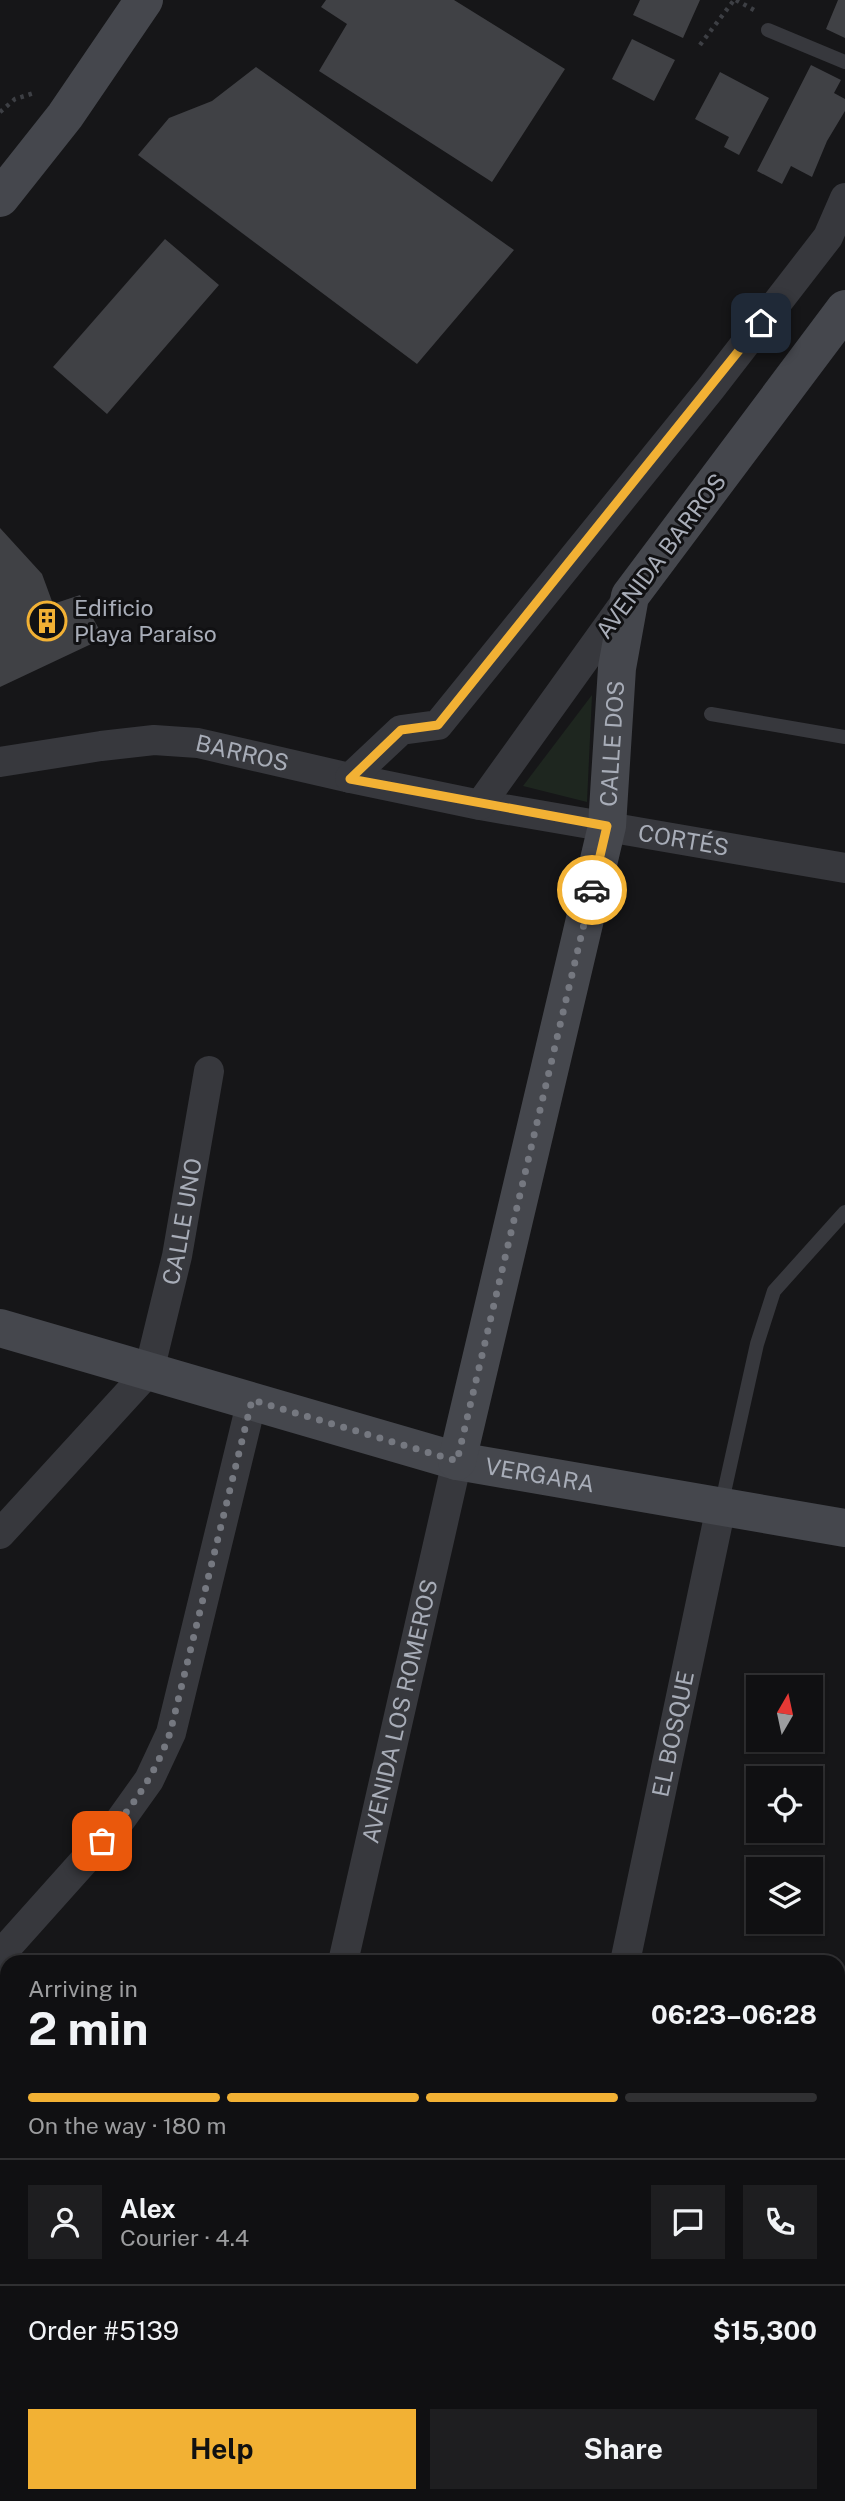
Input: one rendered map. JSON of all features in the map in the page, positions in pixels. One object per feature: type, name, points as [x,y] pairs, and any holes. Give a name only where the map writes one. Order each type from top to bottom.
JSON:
[{"type":"street","points":[[0,198],[65,116],[144,0]]},
{"type":"street","points":[[350,779],[401,730],[438,725],[786,291],[828,236],[845,198]]},
{"type":"street","name":"AVENIDA BARROS","points":[[480,804],[630,597],[845,309]]},
{"type":"street","name":"CALLE DOS","points":[[457,1461],[607,826],[617,668],[630,597]]},
{"type":"street","name":"BARROS","points":[[0,762],[101,746],[165,741],[198,743],[350,779],[480,804]]},
{"type":"street","name":"CORTÉS","points":[[480,804],[845,868]]},
{"type":"street","name":"CALLE UNO","points":[[149,1371],[177,1256],[209,1071]]},
{"type":"street","name":"VERGARA","points":[[0,1328],[457,1461],[845,1528]]},
{"type":"street","points":[[0,1534],[149,1371]]},
{"type":"street","points":[[0,1955],[119,1822],[135,1802],[161,1758],[178,1708],[252,1400]]},
{"type":"street","name":"AVENIDA LOS ROMEROS","points":[[345,1955],[457,1461]]},
{"type":"street","name":"EL BOSQUE","points":[[626,1955],[721,1507]]},
{"type":"lane","points":[[768,30],[845,62]]},
{"type":"lane","points":[[710,714],[845,737]]},
{"type":"lane","points":[[721,1507],[757,1344],[774,1291],[845,1212]]},
{"type":"path","points":[[700,45],[734,0]]},
{"type":"shaded area","points":[[592,695],[587,802],[523,786]]},
{"type":"building","points":[[326,0],[454,0],[565,69],[492,182],[319,71],[347,24],[321,7]]},
{"type":"building","points":[[640,0],[700,0],[683,38],[633,15]]},
{"type":"building","points":[[838,0],[845,0],[845,38],[826,29]]},
{"type":"building","points":[[632,39],[675,60],[654,101],[612,79]]},
{"type":"building","points":[[811,65],[841,80],[834,93],[845,99],[845,111],[827,141],[812,177],[791,166],[782,184],[757,171]]},
{"type":"building","points":[[256,67],[514,250],[417,364],[138,155],[169,118],[212,101]]},
{"type":"building","points":[[720,72],[769,98],[739,155],[724,147],[729,137],[695,119]]},
{"type":"building","points":[[165,239],[219,285],[107,414],[53,367]]},
{"type":"building","name":"Edificio Playa Paraíso","points":[[0,528],[42,574],[53,604],[80,595],[104,638],[0,687]]},
{"type":"way so far","points":[[102,1841],[135,1802],[149,1780],[170,1733],[252,1400],[457,1461],[592,890]]},
{"type":"place","name":"Edificio Playa Paraíso","points":[[47,621]]},
{"type":"route","points":[[592,890],[607,826],[350,779],[401,730],[438,725],[761,323]]}]
